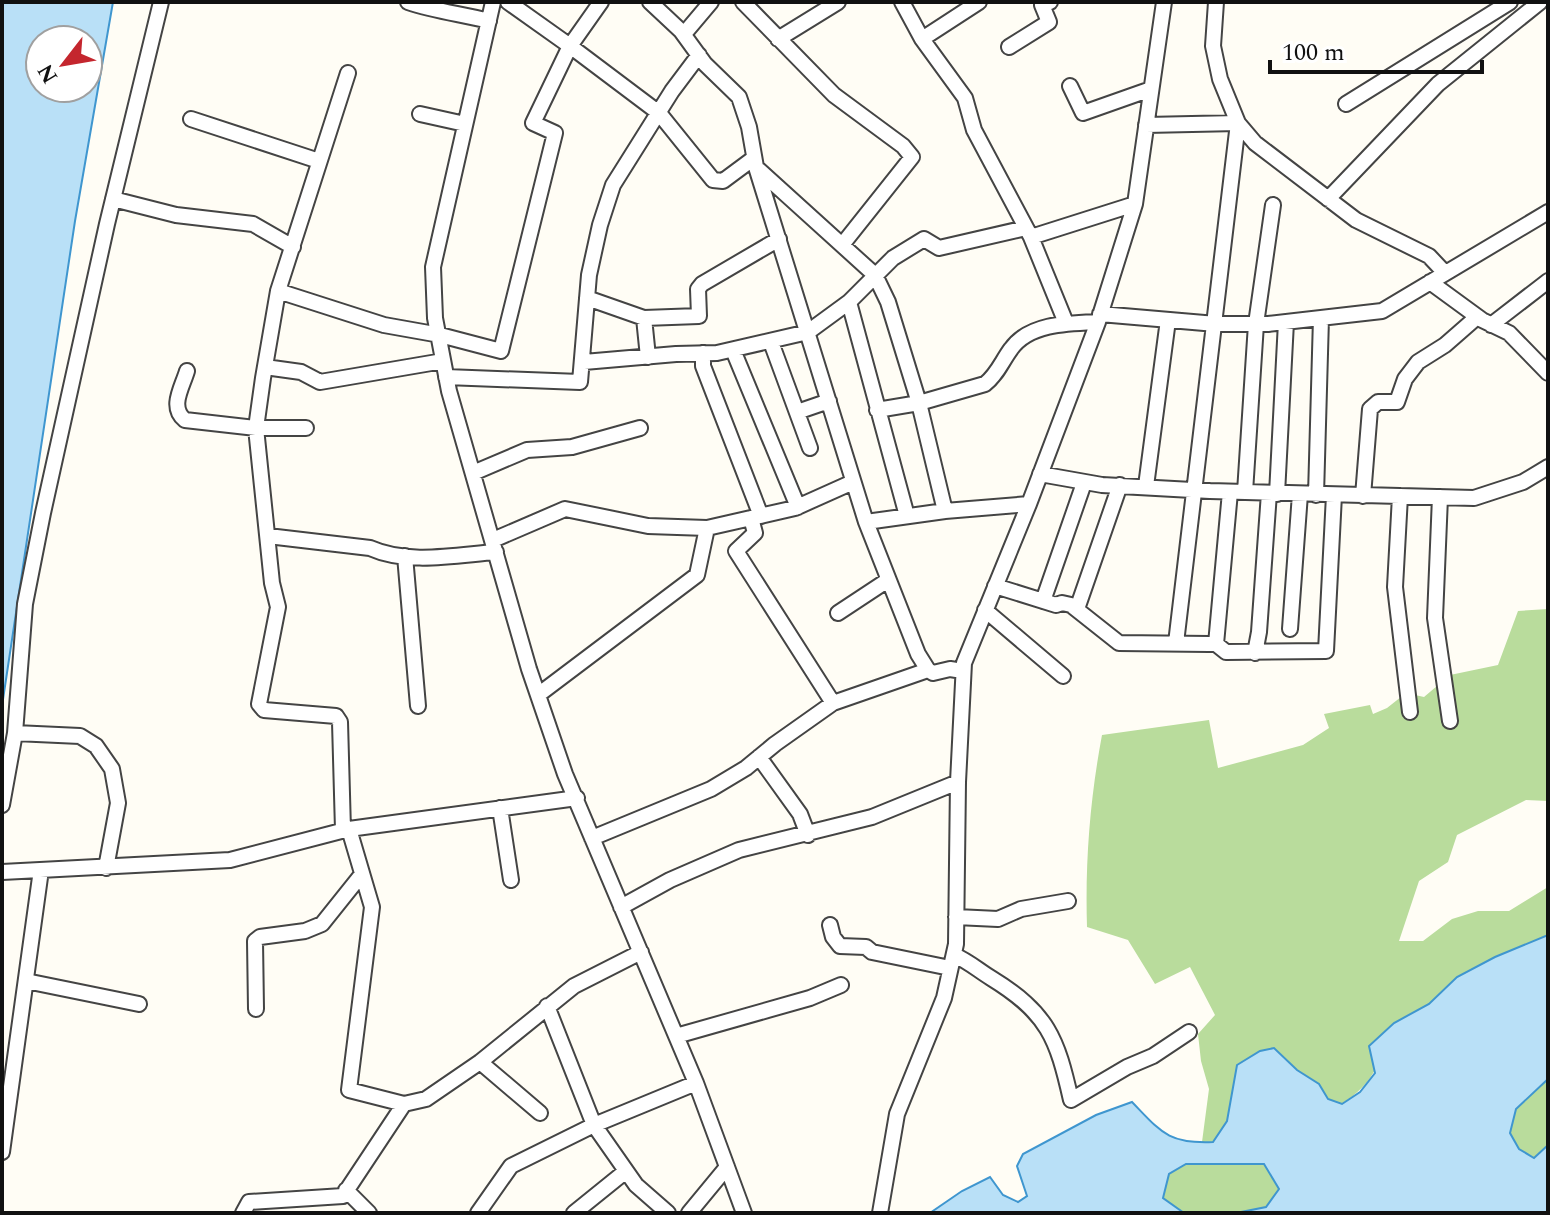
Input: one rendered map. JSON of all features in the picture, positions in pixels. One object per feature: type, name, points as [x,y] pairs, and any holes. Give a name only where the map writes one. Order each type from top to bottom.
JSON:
[{"type":"street","points":[[2,805],[15,733],[25,604],[113,199],[161,2]]},
{"type":"street","points":[[408,2],[489,21]]},
{"type":"street","points":[[493,2],[433,267],[435,318],[446,377],[538,695],[565,774],[696,1083],[744,1213]]},
{"type":"street","points":[[508,2],[659,113],[713,180],[723,181],[755,163]]},
{"type":"street","points":[[278,291],[384,325],[501,351],[555,133],[533,123],[570,46],[601,2]]},
{"type":"street","points":[[650,2],[684,34],[699,55],[739,97],[749,127],[755,163],[853,482],[888,580],[918,654],[928,670],[933,673],[950,669],[963,671]]},
{"type":"street","points":[[684,34],[711,2]]},
{"type":"street","points":[[743,2],[834,95],[903,146],[912,157],[842,245]]},
{"type":"street","points":[[778,39],[838,2]]},
{"type":"street","points":[[902,2],[922,39],[965,98],[974,130],[1029,232],[1066,323]]},
{"type":"street","points":[[922,39],[979,2]]},
{"type":"street","points":[[1009,47],[1049,22],[1042,5],[1050,2]]},
{"type":"street","points":[[880,1213],[897,1114],[944,998],[952,961],[964,663],[1029,504],[1099,318],[1135,204],[1164,2]]},
{"type":"street","points":[[1216,2],[1213,46],[1220,79],[1238,123],[1275,161],[1356,220],[1429,256],[1445,273]]},
{"type":"street","points":[[1346,104],[1510,2]]},
{"type":"street","points":[[1328,199],[1438,84],[1540,2]]},
{"type":"street","points":[[446,377],[580,382],[589,275],[613,185],[699,55]]},
{"type":"street","points":[[348,73],[278,291],[256,428],[272,583],[278,607],[259,704],[264,710],[336,716],[340,722],[346,830],[372,907],[349,1090],[404,1104],[426,1099],[480,1062],[574,986],[641,952]]},
{"type":"street","points":[[1070,86],[1083,113],[1151,89]]},
{"type":"street","points":[[420,114],[465,124]]},
{"type":"street","points":[[191,119],[319,161]]},
{"type":"street","points":[[1146,125],[1238,123]]},
{"type":"street","points":[[1176,643],[1238,123]]},
{"type":"street","points":[[755,163],[875,275],[888,302],[919,403],[945,511]]},
{"type":"street","points":[[113,199],[176,215],[253,224],[293,247]]},
{"type":"street","points":[[584,362],[733,350],[808,332],[849,302],[893,258],[924,239],[939,248],[1029,232],[1135,204]]},
{"type":"street","points":[[1216,644],[1273,205]]},
{"type":"street","points":[[877,410],[919,403],[985,384],[993,378],[1013,345],[1030,333],[1066,323],[1099,318],[1256,324],[1382,311],[1548,212]]},
{"type":"street","points":[[587,298],[644,318],[699,316],[698,289],[702,284],[779,239]]},
{"type":"street","points":[[1491,325],[1548,281]]},
{"type":"street","points":[[1430,282],[1477,317],[1509,333],[1548,373]]},
{"type":"street","points":[[849,302],[907,516]]},
{"type":"street","points":[[1363,496],[1370,409],[1378,402],[1397,402],[1405,379],[1418,362],[1445,345],[1477,317]]},
{"type":"street","points":[[644,318],[648,357]]},
{"type":"street","points":[[1316,495],[1321,318]]},
{"type":"street","points":[[1146,486],[1168,320]]},
{"type":"street","points":[[1255,653],[1273,493],[1286,322]]},
{"type":"street","points":[[771,342],[810,448]]},
{"type":"street","points":[[733,350],[798,507]]},
{"type":"street","points":[[703,353],[703,366],[756,517],[755,533],[736,551],[833,703]]},
{"type":"street","points":[[265,367],[301,372],[320,382],[443,361]]},
{"type":"street","points":[[187,371],[176,404],[178,414],[185,420],[256,428],[306,428]]},
{"type":"street","points":[[797,412],[829,401]]},
{"type":"street","points":[[473,473],[527,450],[572,447],[640,428]]},
{"type":"street","points":[[1040,474],[1084,483],[1195,490],[1474,498],[1523,482],[1548,467]]},
{"type":"street","points":[[268,536],[370,548],[386,555],[422,558],[494,546],[565,509],[648,526],[707,528],[798,507],[853,482]]},
{"type":"street","points":[[1043,601],[1084,483]]},
{"type":"street","points":[[1077,609],[1120,485]]},
{"type":"street","points":[[1290,629],[1300,494]]},
{"type":"street","points":[[995,586],[1056,605],[1071,605],[1119,643],[1216,644],[1226,652],[1326,651],[1334,495]]},
{"type":"street","points":[[1400,496],[1395,587],[1410,712]]},
{"type":"street","points":[[1440,497],[1435,618],[1450,721]]},
{"type":"street","points":[[866,522],[1029,504]]},
{"type":"street","points":[[538,695],[697,575],[707,528]]},
{"type":"street","points":[[405,556],[418,706]]},
{"type":"street","points":[[838,613],[888,580]]},
{"type":"street","points":[[985,610],[1063,676]]},
{"type":"street","points":[[592,838],[711,789],[746,768],[833,703],[928,670]]},
{"type":"street","points":[[15,733],[80,736],[96,746],[112,769],[118,803],[106,868]]},
{"type":"street","points":[[759,757],[800,814],[808,835]]},
{"type":"street","points":[[621,907],[670,880],[739,850],[872,817],[958,782]]},
{"type":"street","points":[[2,872],[230,860],[346,830],[577,798]]},
{"type":"street","points":[[500,808],[511,880]]},
{"type":"street","points":[[2,1152],[41,870]]},
{"type":"street","points":[[256,1009],[255,941],[260,937],[305,931],[322,924],[362,874]]},
{"type":"street","points":[[956,917],[998,919],[1021,909],[1068,901]]},
{"type":"street","points":[[830,925],[833,937],[840,946],[866,947],[872,952],[952,961],[967,960],[1014,992],[1037,1014],[1060,1052],[1071,1100],[1127,1067],[1153,1056],[1189,1032]]},
{"type":"street","points":[[26,981],[139,1004]]},
{"type":"street","points":[[676,1036],[799,1002],[841,985]]},
{"type":"street","points":[[547,1006],[594,1125],[636,1185],[668,1213]]},
{"type":"street","points":[[480,1062],[540,1113]]},
{"type":"street","points":[[478,1213],[511,1166],[594,1125],[696,1083]]},
{"type":"street","points":[[243,1213],[249,1202],[343,1196],[404,1104]]},
{"type":"street","points":[[689,1213],[727,1167]]},
{"type":"street","points":[[574,1213],[626,1171]]},
{"type":"street","points":[[346,1190],[369,1213]]},
{"type":"green space","points":[[1548,609],[1548,801],[1526,800],[1457,835],[1448,862],[1419,881],[1399,941],[1423,941],[1452,919],[1478,911],[1509,911],[1548,887],[1548,935],[1457,977],[1429,1004],[1394,1023],[1369,1079],[1341,1104],[1328,1099],[1319,1084],[1297,1070],[1274,1048],[1237,1065],[1227,1121],[1213,1142],[1202,1142],[1209,1089],[1198,1034],[1215,1015],[1190,967],[1155,984],[1128,940],[1087,927],[1089,831],[1102,735],[1209,720],[1218,768],[1303,745],[1329,728],[1324,714],[1370,705],[1373,714],[1387,708],[1406,693],[1424,697],[1450,675],[1498,665],[1518,611]]},
{"type":"green space","points":[[1548,1079],[1548,1145],[1535,1158],[1519,1149],[1510,1134],[1516,1109]]},
{"type":"green space","points":[[1186,1164],[1264,1164],[1279,1189],[1266,1207],[1236,1213],[1184,1213],[1163,1198],[1169,1174]]},
{"type":"water","points":[[2,2],[113,2],[104,54],[104,24],[24,24],[24,104],[95,104],[2,706]]},
{"type":"water","points":[[1548,935],[1548,1079],[1516,1109],[1510,1133],[1519,1149],[1534,1158],[1548,1145],[1548,1213],[1236,1213],[1266,1207],[1279,1189],[1264,1164],[1186,1164],[1169,1174],[1163,1198],[1184,1213],[930,1213],[962,1191],[990,1177],[1003,1195],[1018,1202],[1027,1196],[1017,1166],[1023,1154],[1096,1115],[1132,1102],[1166,1134],[1185,1141],[1213,1142],[1227,1121],[1237,1065],[1260,1051],[1274,1048],[1297,1070],[1319,1084],[1328,1099],[1342,1104],[1360,1092],[1375,1073],[1369,1046],[1394,1023],[1429,1004],[1457,977]]}]
